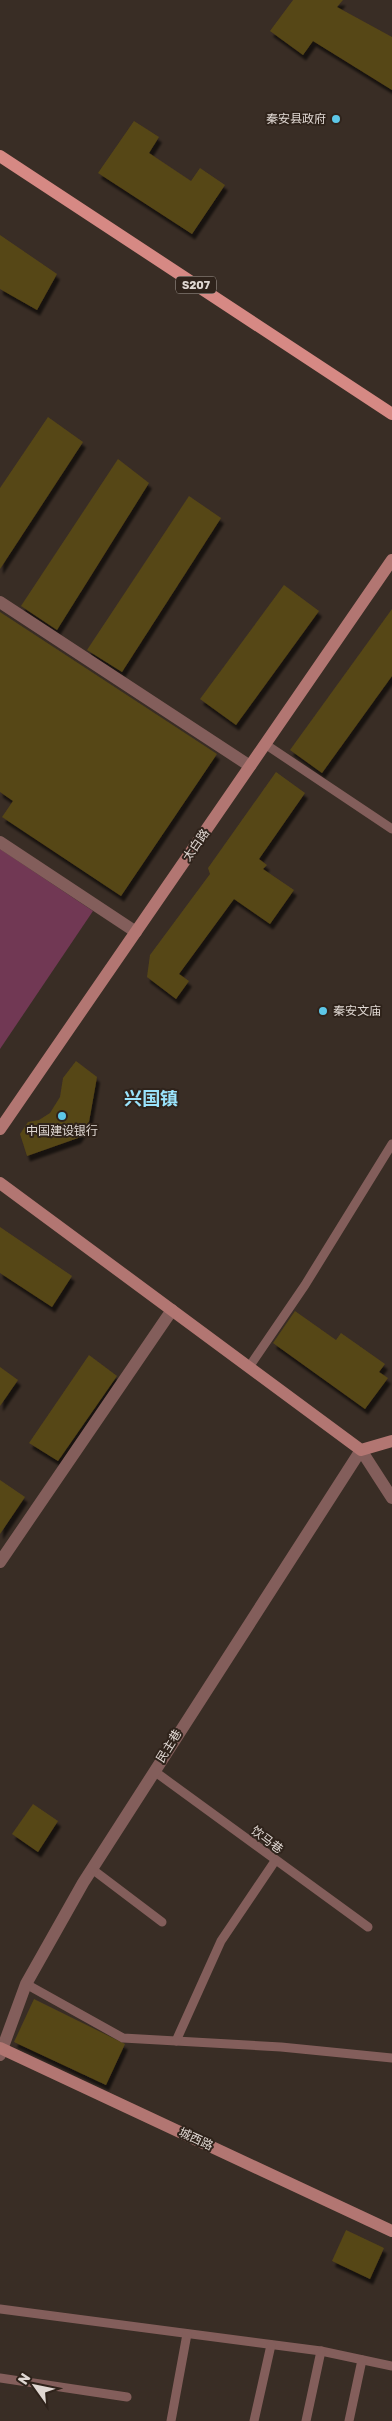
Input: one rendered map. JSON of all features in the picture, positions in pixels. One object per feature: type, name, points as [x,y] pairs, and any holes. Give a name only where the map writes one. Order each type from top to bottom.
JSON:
[{"type":"main road","name":"S207","points":[[0,156],[392,414]]},
{"type":"main road","name":"太白路","points":[[0,1129],[392,560]]},
{"type":"main road","points":[[0,1183],[361,1450],[392,1441]]},
{"type":"main road","name":"城西路","points":[[1,2050],[392,2231]]},
{"type":"street","points":[[0,602],[250,766]]},
{"type":"street","points":[[0,842],[136,932]]},
{"type":"street","points":[[0,1562],[172,1310]]},
{"type":"street","points":[[361,1450],[392,1498]]},
{"type":"street","name":"民主巷","points":[[1,2050],[26,1984],[92,1869],[361,1450]]},
{"type":"lane","points":[[265,744],[392,829]]},
{"type":"lane","points":[[249,1367],[305,1285],[392,1144]]},
{"type":"lane","name":"饮马巷","points":[[154,1771],[368,1927]]},
{"type":"lane","points":[[176,2041],[221,1941],[275,1861]]},
{"type":"lane","points":[[92,1869],[162,1922]]},
{"type":"lane","points":[[26,1984],[123,2038],[281,2047],[392,2058]]},
{"type":"lane","points":[[0,2309],[321,2351],[392,2366]]},
{"type":"lane","points":[[171,2421],[188,2334]]},
{"type":"lane","points":[[254,2421],[270,2345]]},
{"type":"lane","points":[[306,2421],[321,2351]]},
{"type":"lane","points":[[348,2421],[362,2360]]},
{"type":"lane","points":[[0,2378],[127,2397]]},
{"type":"shaded area","points":[[0,849],[93,911],[0,1049]]},
{"type":"building","points":[[293,0],[343,0],[337,7],[392,37],[392,90],[313,41],[303,55],[270,31]]},
{"type":"building","points":[[134,121],[159,137],[149,153],[191,181],[200,168],[225,185],[192,234],[98,173]]},
{"type":"building","points":[[0,235],[57,274],[37,310],[0,289]]},
{"type":"building","points":[[48,417],[83,442],[0,569],[0,488]]},
{"type":"building","points":[[118,459],[149,483],[57,630],[21,606]]},
{"type":"building","points":[[189,496],[221,518],[122,672],[87,650]]},
{"type":"building","points":[[284,585],[319,611],[236,725],[200,699]]},
{"type":"building","points":[[392,609],[392,676],[322,773],[290,750]]},
{"type":"building","points":[[0,612],[217,754],[121,896],[2,817],[13,801],[0,792]]},
{"type":"building","points":[[276,772],[305,793],[259,859],[267,865],[263,869],[294,890],[270,924],[234,899],[179,974],[189,981],[176,999],[147,977],[150,955],[210,874],[208,868]]},
{"type":"building","points":[[76,1061],[97,1077],[89,1122],[78,1138],[27,1156],[20,1134],[28,1122],[39,1120],[50,1113],[60,1097],[63,1078]]},
{"type":"building","points":[[0,1227],[72,1276],[52,1307],[0,1273]]},
{"type":"building","points":[[295,1311],[336,1340],[341,1333],[385,1364],[379,1372],[388,1378],[365,1409],[273,1343]]},
{"type":"building","points":[[89,1355],[117,1376],[58,1461],[29,1443]]},
{"type":"building","points":[[0,1367],[18,1380],[0,1406]]},
{"type":"building","points":[[0,1480],[25,1497],[0,1534]]},
{"type":"building","points":[[33,1804],[58,1821],[38,1852],[12,1834]]},
{"type":"building","points":[[34,1999],[125,2044],[106,2085],[14,2042]]},
{"type":"building","points":[[346,2230],[384,2248],[370,2279],[332,2261]]},
{"type":"place","name":"秦安县政府","points":[[336,119]]},
{"type":"place","name":"秦安文庙","points":[[323,1011]]},
{"type":"place","name":"中国建设银行","points":[[62,1116]]},
{"type":"district","name":"兴国镇","points":[[151,1099]]}]
